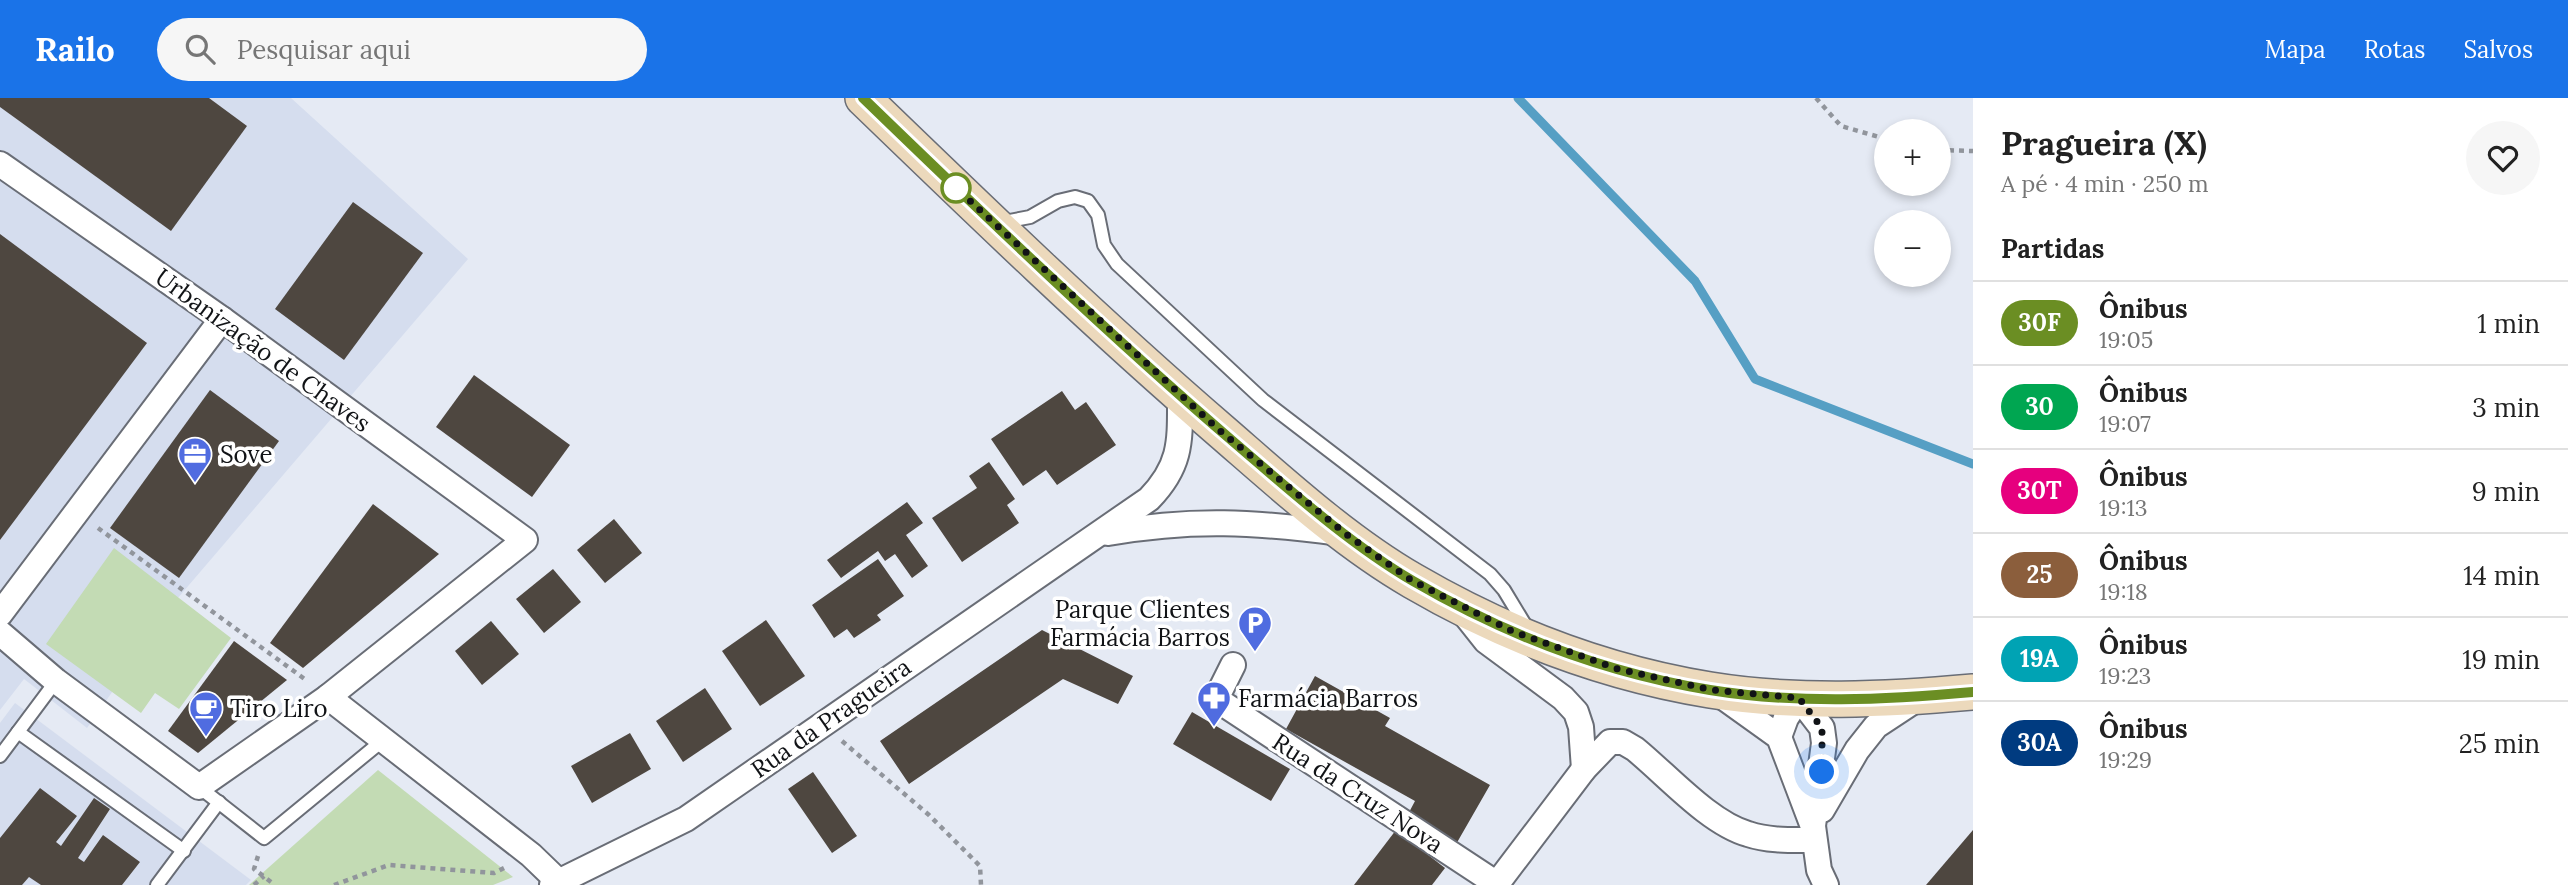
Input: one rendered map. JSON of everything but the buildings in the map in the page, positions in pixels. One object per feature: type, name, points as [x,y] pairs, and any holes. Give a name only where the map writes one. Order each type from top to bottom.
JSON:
[{"type":"street","points":[[863,98],[1180,396],[1346,534],[1411,580],[1459,606],[1535,640],[1618,669],[1712,690],[1799,698],[1920,696],[1973,692]]},
{"type":"street","name":"Urbanização de Chaves","points":[[0,164],[222,319],[525,540],[328,696]]},
{"type":"street","points":[[0,614],[222,319]]},
{"type":"street","name":"Rua da Pragueira","points":[[556,884],[686,819],[1149,499],[1167,480],[1176,463],[1180,439],[1180,396]]},
{"type":"street","name":"Rua da Pragueira","points":[[1100,535],[1183,522],[1224,521],[1346,534]]},
{"type":"street","points":[[1459,606],[1486,641],[1563,698],[1576,712],[1581,727],[1584,769]]},
{"type":"street","points":[[0,633],[56,681],[199,787],[328,696],[382,741],[531,855],[556,884]]},
{"type":"street","name":"Rua da Cruz Nova","points":[[1233,665],[1216,699],[1496,884]]},
{"type":"street","points":[[1712,690],[1779,737],[1813,833],[1819,870],[1826,885]]},
{"type":"street","points":[[1496,884],[1584,769],[1601,748],[1610,742],[1623,742],[1721,822],[1747,834],[1781,841],[1813,833],[1857,750],[1876,726],[1920,696]]},
{"type":"street","points":[[1799,698],[1822,728],[1824,743],[1813,833]]},
{"type":"street","points":[[1779,737],[1786,718],[1799,698]]},
{"type":"lane","points":[[995,223],[1030,217],[1058,201],[1075,197],[1088,201],[1098,215],[1104,244],[1117,264],[1263,400],[1490,574],[1504,590],[1535,640]]},
{"type":"lane","points":[[0,756],[56,681]]},
{"type":"lane","points":[[18,732],[184,850]]},
{"type":"lane","points":[[199,787],[264,838],[382,741]]},
{"type":"lane","points":[[158,885],[219,802]]},
{"type":"path","points":[[1816,98],[1841,126],[1874,136]]},
{"type":"path","points":[[1951,150],[1973,151]]},
{"type":"path","points":[[78,513],[328,696]]},
{"type":"path","points":[[823,724],[929,816],[980,866],[981,885]]},
{"type":"path","points":[[264,838],[254,869],[275,885]]},
{"type":"path","points":[[334,885],[389,864],[494,873],[531,855]]},
{"type":"path","points":[[254,885],[264,876]]},
{"type":"shaded area","points":[[0,98],[291,98],[468,259],[177,599],[87,728],[24,679],[0,710]]},
{"type":"shaded area","points":[[15,703],[251,880],[246,885],[0,885],[0,723]]},
{"type":"green space","points":[[114,548],[231,638],[179,709],[155,693],[141,713],[46,644]]},
{"type":"green space","points":[[378,770],[513,877],[493,885],[249,885]]},
{"type":"waterway","points":[[1518,98],[1695,281],[1755,379],[1973,464]]},
{"type":"bus line","name":"30F","points":[[863,98],[1180,396],[1256,461],[1346,534],[1411,580],[1459,606],[1564,652],[1668,682],[1712,690],[1799,698],[1920,696],[1973,692]]},
{"type":"place","name":"Sove","points":[[195,484]]},
{"type":"place","name":"Parque Clientes Farmácia Barros","points":[[1255,653]]},
{"type":"place","name":"Farmácia Barros","points":[[1214,728]]},
{"type":"place","name":"Tiro Liro","points":[[206,738]]},
{"type":"route","points":[[956,188],[954,186],[1218,429],[1346,534],[1411,580],[1512,631],[1564,652],[1618,669],[1712,690],[1799,698],[1822,728],[1822,772]]}]
